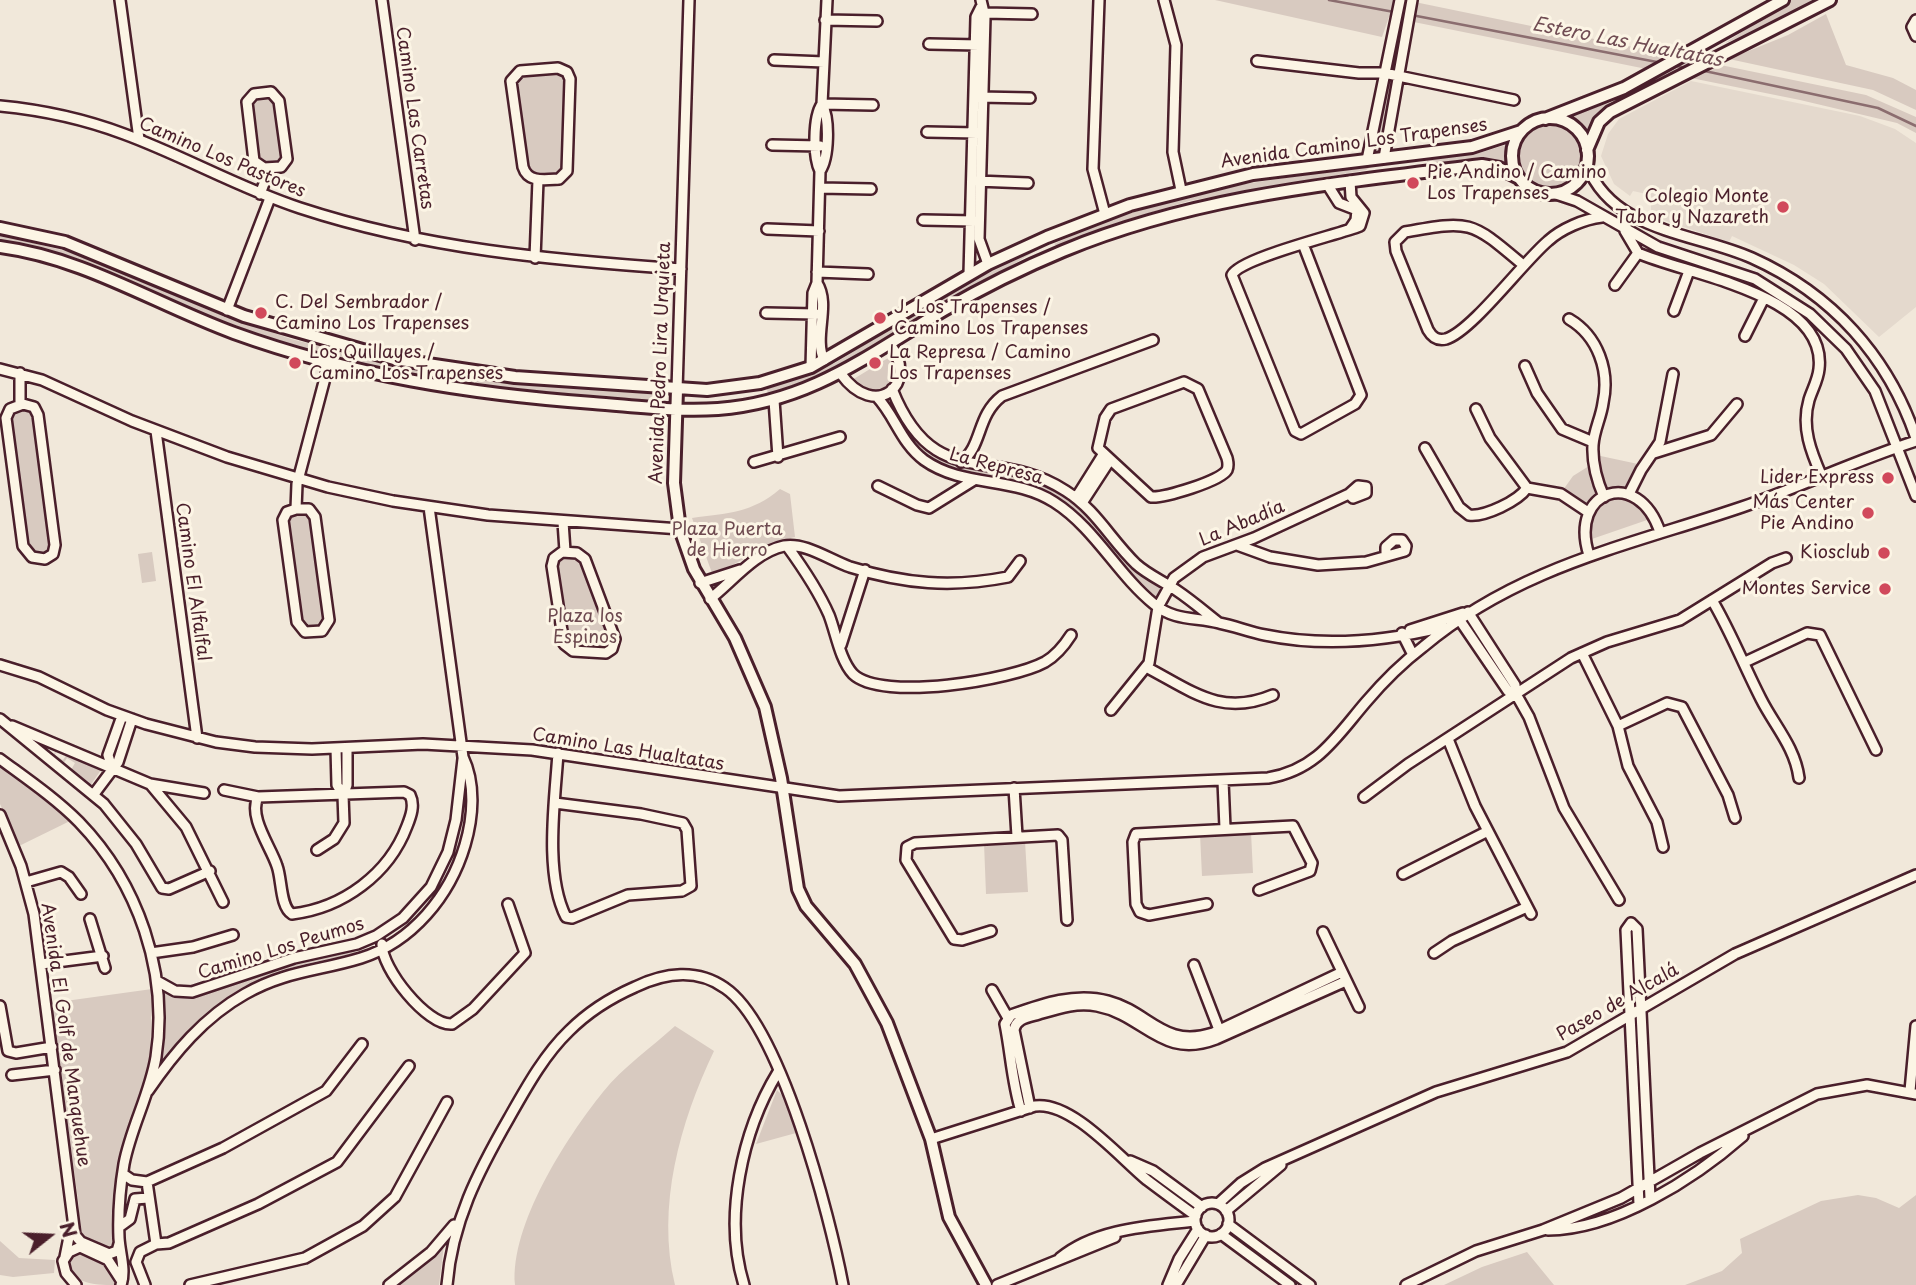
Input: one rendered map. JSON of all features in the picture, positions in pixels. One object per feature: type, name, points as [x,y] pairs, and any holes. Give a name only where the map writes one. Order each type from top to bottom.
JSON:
[{"type":"main road","points":[[1545,119],[1562,120],[1572,126],[1584,139],[1587,150],[1587,165],[1576,184],[1556,194],[1538,192],[1519,178],[1512,154],[1521,131],[1545,119],[1603,97],[1646,76],[1783,0]]},
{"type":"main road","points":[[1587,150],[1597,126],[1606,114],[1716,56],[1772,32],[1830,0]]},
{"type":"main road","name":"Avenida Camino Los Trapenses","points":[[0,228],[82,247],[227,310],[334,344],[451,369],[677,390],[747,386],[811,367],[968,274],[1047,237],[1105,214],[1181,190],[1279,170],[1472,147],[1521,131]]},
{"type":"main road","points":[[1368,179],[1379,170],[1384,158]]},
{"type":"main road","name":"Avenida Camino Los Trapenses","points":[[0,247],[80,267],[206,322],[329,363],[441,387],[525,398],[676,409],[730,408],[774,400],[841,374],[974,293],[1044,259],[1119,230],[1197,206],[1265,192],[1482,165],[1499,168],[1519,178]]},
{"type":"main road","points":[[1044,259],[1049,249],[1047,237]]},
{"type":"main road","points":[[441,387],[451,378],[451,369]]},
{"type":"main road","name":"Avenida Pedro Lira Urquieta","points":[[677,390],[674,483],[680,529],[701,583],[740,648],[770,725],[800,895],[850,957],[873,993],[901,1054],[931,1139],[949,1217],[986,1285]]},
{"type":"street","points":[[120,0],[139,139]]},
{"type":"street","name":"Camino Las Carretas","points":[[382,0],[415,240]]},
{"type":"street","name":"Avenida Pedro Lira Urquieta","points":[[677,390],[689,0]]},
{"type":"street","points":[[1099,0],[1093,169],[1105,214]]},
{"type":"street","points":[[1164,0],[1176,45],[1173,158],[1181,190]]},
{"type":"street","points":[[1367,160],[1400,0]]},
{"type":"street","points":[[1384,158],[1412,0]]},
{"type":"street","points":[[811,367],[822,293],[817,277],[821,146],[826,115],[822,104],[826,1]]},
{"type":"street","points":[[968,274],[975,221],[982,7],[1032,14]]},
{"type":"street","points":[[825,20],[877,21]]},
{"type":"street","points":[[1916,20],[1912,27],[1916,36]]},
{"type":"street","points":[[929,44],[980,45]]},
{"type":"street","points":[[774,60],[824,62]]},
{"type":"street","points":[[1257,61],[1359,74],[1384,72],[1514,100]]},
{"type":"street","points":[[562,68],[570,79],[567,171],[559,179],[538,180],[529,177],[523,170],[511,81],[520,71],[562,68]]},
{"type":"street","points":[[268,92],[279,98],[287,157],[283,166],[270,168],[259,167],[254,161],[247,105],[251,96],[268,92]]},
{"type":"street","points":[[978,97],[1030,98]]},
{"type":"street","points":[[822,104],[873,105]]},
{"type":"street","name":"Camino Los Pastores","points":[[0,106],[66,117],[139,139],[265,196],[415,240],[535,258],[681,269]]},
{"type":"street","points":[[927,132],[977,133]]},
{"type":"street","points":[[772,145],[821,146]]},
{"type":"street","points":[[1587,165],[1602,193],[1642,220],[1684,237],[1749,257],[1788,277],[1825,303],[1876,356],[1901,400],[1916,440]]},
{"type":"street","points":[[227,310],[265,196],[270,168]]},
{"type":"street","points":[[535,258],[538,180]]},
{"type":"street","points":[[976,181],[1028,183]]},
{"type":"street","points":[[1303,244],[1361,395],[1355,404],[1301,434],[1295,431],[1232,275],[1238,267],[1303,244],[1360,226],[1364,217],[1361,206],[1350,194],[1350,181]]},
{"type":"street","points":[[1327,184],[1339,203],[1357,210],[1356,220],[1350,229]]},
{"type":"street","points":[[820,188],[871,190]]},
{"type":"street","points":[[1556,194],[1577,201],[1626,231],[1668,251],[1755,279],[1810,314],[1846,349],[1869,380],[1899,447],[1916,496]]},
{"type":"street","points":[[1577,201],[1581,222]]},
{"type":"street","points":[[1522,264],[1482,230],[1468,225],[1405,232],[1399,236],[1395,245],[1428,330],[1438,339],[1452,336],[1480,311],[1522,264],[1554,236],[1581,222],[1602,217]]},
{"type":"street","points":[[923,220],[975,221]]},
{"type":"street","points":[[975,221],[988,264]]},
{"type":"street","points":[[768,229],[819,230]]},
{"type":"street","points":[[1626,231],[1638,253],[1737,285],[1764,298],[1798,321],[1816,345],[1819,369],[1808,402],[1806,422],[1811,450],[1822,477]]},
{"type":"street","points":[[1615,285],[1638,253]]},
{"type":"street","points":[[1674,311],[1689,271]]},
{"type":"street","points":[[817,277],[868,274]]},
{"type":"street","points":[[1745,336],[1764,298]]},
{"type":"street","points":[[766,313],[817,314]]},
{"type":"street","points":[[817,314],[820,348],[824,360]]},
{"type":"street","points":[[1569,319],[1591,339],[1603,366],[1604,403],[1593,442],[1594,468],[1604,497]]},
{"type":"street","name":"La Represa","points":[[961,462],[974,449],[983,417],[1002,396],[1153,340]]},
{"type":"street","points":[[877,397],[892,389],[898,380],[901,365],[890,344]]},
{"type":"street","points":[[296,509],[298,479],[329,363]]},
{"type":"street","points":[[1525,366],[1537,393],[1562,429],[1593,442]]},
{"type":"street","points":[[0,369],[20,373],[156,431],[298,479],[429,507],[563,522],[680,529]]},
{"type":"street","points":[[20,373],[20,404]]},
{"type":"street","name":"La Represa","points":[[841,374],[861,395],[877,397],[910,447],[923,459],[945,472],[1027,489],[1068,511],[1123,574],[1158,607],[1181,618],[1219,623],[1264,635],[1315,641],[1363,640],[1450,625]]},
{"type":"street","points":[[1629,494],[1641,470],[1654,453],[1667,419],[1673,374]]},
{"type":"street","points":[[1188,382],[1198,388],[1228,465],[1221,475],[1155,498],[1145,494],[1107,457],[1098,448],[1098,439],[1111,409],[1188,382]]},
{"type":"street","name":"La Represa","points":[[892,389],[907,418],[924,441],[961,462],[1041,477],[1079,500],[1132,560],[1219,623]]},
{"type":"street","points":[[774,400],[778,457]]},
{"type":"street","points":[[20,404],[30,405],[38,415],[55,545],[53,554],[46,559],[32,557],[23,546],[6,422],[10,409],[20,404]]},
{"type":"street","points":[[1654,453],[1711,435],[1737,404]]},
{"type":"street","points":[[1476,409],[1490,438],[1527,488],[1561,494],[1588,512]]},
{"type":"street","name":"Camino El Alfalfal","points":[[156,431],[197,738]]},
{"type":"street","points":[[754,462],[840,437]]},
{"type":"street","name":"Camino Las Hualtatas","points":[[0,665],[40,677],[122,716],[197,738],[255,747],[461,745],[558,753],[783,790],[855,797],[963,794],[1014,788],[1276,777],[1314,761],[1336,741],[1376,690],[1450,625],[1468,612],[1532,578],[1589,555],[1822,477],[1916,440]]},
{"type":"street","points":[[1425,448],[1460,507],[1469,515],[1484,513],[1520,496],[1527,488]]},
{"type":"street","name":"La Represa","points":[[974,449],[982,466]]},
{"type":"street","points":[[1079,500],[1107,457]]},
{"type":"street","points":[[945,472],[954,489]]},
{"type":"street","points":[[878,486],[929,508],[954,489],[974,480]]},
{"type":"street","name":"La Abadía","points":[[1111,710],[1122,692],[1146,667],[1152,652],[1158,607],[1169,585],[1197,560],[1237,545],[1349,494]]},
{"type":"street","points":[[1589,555],[1583,534],[1588,512],[1604,497],[1629,494],[1648,506],[1660,533]]},
{"type":"street","name":"Camino Los Peumos","points":[[148,1091],[197,1030],[245,993],[289,974],[353,960],[381,949],[405,935],[427,915],[455,872],[468,836],[471,812],[470,780],[461,745],[429,507]]},
{"type":"street","points":[[296,509],[309,509],[315,517],[329,620],[326,628],[319,631],[305,632],[297,622],[283,520],[287,512],[296,509]]},
{"type":"street","points":[[563,522],[565,551]]},
{"type":"street","points":[[1237,545],[1270,557],[1318,565],[1354,563],[1386,555]]},
{"type":"street","points":[[788,546],[824,604],[850,670],[864,681],[885,686],[920,686],[984,679],[1028,669],[1052,657],[1071,635]]},
{"type":"street","points":[[710,599],[745,569],[777,549],[788,546],[865,570],[922,583],[950,585],[1008,577],[1020,561]]},
{"type":"street","points":[[565,551],[577,552],[586,563],[615,639],[612,649],[606,653],[573,651],[564,644],[552,566],[557,555],[565,551]]},
{"type":"street","points":[[1364,797],[1381,782],[1581,653],[1672,623],[1772,563],[1786,558]]},
{"type":"street","points":[[701,583],[745,569]]},
{"type":"street","points":[[841,646],[865,570]]},
{"type":"street","points":[[1712,600],[1763,703],[1786,740],[1799,778]]},
{"type":"street","points":[[1468,612],[1516,687],[1516,694],[1529,717],[1570,821],[1619,900]]},
{"type":"street","name":"La Represa","points":[[1402,633],[1468,612]]},
{"type":"street","points":[[1459,619],[1509,692],[1516,694]]},
{"type":"street","points":[[1402,633],[1413,655]]},
{"type":"street","points":[[1745,662],[1807,633],[1820,635],[1876,750]]},
{"type":"street","points":[[1581,653],[1618,726],[1628,766],[1659,829],[1663,847]]},
{"type":"street","points":[[1494,671],[1503,665]]},
{"type":"street","points":[[1146,667],[1203,697],[1224,704],[1250,703],[1273,695]]},
{"type":"street","points":[[1618,726],[1667,704],[1682,707],[1728,795],[1735,818]]},
{"type":"street","points":[[112,768],[108,755],[122,716]]},
{"type":"street","points":[[0,719],[94,794],[125,829],[164,889],[210,871]]},
{"type":"street","points":[[94,794],[119,759],[132,719]]},
{"type":"street","points":[[9,726],[34,733],[149,784],[204,793]]},
{"type":"street","points":[[1434,953],[1452,941],[1528,911],[1513,875],[1488,831],[1448,739]]},
{"type":"street","points":[[317,850],[334,839],[342,828],[343,795],[348,785],[347,747]]},
{"type":"street","points":[[336,748],[337,788],[343,795]]},
{"type":"street","points":[[555,803],[618,810],[683,823],[687,830],[691,886],[682,891],[628,895],[568,918],[559,898],[555,871],[555,803],[558,753]]},
{"type":"street","name":"Camino Los Peumos","points":[[157,981],[175,991],[192,992],[295,958],[357,944],[386,931],[418,903],[443,865],[454,831],[463,757]]},
{"type":"street","points":[[0,758],[68,812],[104,851],[131,896],[151,953],[157,981],[157,1046],[148,1091],[131,1136],[123,1174],[119,1227],[121,1283]]},
{"type":"street","points":[[1223,781],[1225,828]]},
{"type":"street","points":[[149,784],[182,820],[210,871],[223,902]]},
{"type":"street","points":[[1014,788],[1017,836]]},
{"type":"street","points":[[223,790],[258,797],[409,794],[413,804],[403,836],[390,860],[364,884],[320,908],[294,914],[286,908],[277,866],[257,818],[258,797]]},
{"type":"street","name":"Avenida El Golf de Manquehue","points":[[0,815],[26,882],[41,964],[73,1223],[65,1257]]},
{"type":"street","points":[[1207,904],[1149,915],[1140,912],[1136,904],[1133,839],[1141,832],[1287,825],[1298,831],[1312,863],[1310,871],[1259,890]]},
{"type":"street","points":[[1403,874],[1488,831]]},
{"type":"street","points":[[990,931],[959,941],[954,939],[906,860],[904,852],[915,843],[1054,834],[1061,838],[1067,920]]},
{"type":"street","points":[[26,882],[61,872],[69,877],[81,894]]},
{"type":"street","name":"Paseo de Alcalá","points":[[1218,1204],[1248,1178],[1290,1157],[1436,1092],[1554,1057],[1628,1018],[1744,950],[1916,875]]},
{"type":"street","points":[[386,931],[381,949],[419,1008],[440,1023],[455,1023],[473,1009],[525,953],[509,904]]},
{"type":"street","points":[[90,919],[105,968]]},
{"type":"street","points":[[1639,1204],[1636,1190],[1628,1018],[1626,930],[1631,923],[1637,929],[1650,1198]]},
{"type":"street","points":[[1323,932],[1359,1007]]},
{"type":"street","points":[[151,953],[194,947],[233,935]]},
{"type":"street","points":[[41,964],[103,956]]},
{"type":"street","points":[[1194,965],[1220,1033]]},
{"type":"street","points":[[1025,1109],[1014,1030],[1021,1020],[1067,1006],[1090,1004],[1114,1011],[1155,1036],[1176,1044],[1196,1045],[1342,972]]},
{"type":"street","points":[[390,1285],[431,1252],[459,1218],[496,1141],[550,1052],[588,1014],[637,986],[678,974],[702,977],[718,983],[733,994],[749,1013],[778,1072],[817,1179],[843,1285]]},
{"type":"street","points":[[1008,1018],[1062,1000],[1084,997],[1118,1004],[1173,1036],[1192,1038],[1220,1033],[1346,981]]},
{"type":"street","points":[[992,990],[1008,1018],[1006,1027],[1013,1064],[1012,1082],[1025,1109]]},
{"type":"street","points":[[0,1006],[8,1051],[16,1053],[52,1047]]},
{"type":"street","points":[[1406,1285],[1468,1255],[1543,1230],[1636,1190],[1700,1153],[1750,1130],[1804,1100],[1830,1090],[1867,1085],[1913,1093],[1916,1026]]},
{"type":"street","points":[[123,1174],[132,1180],[147,1182],[203,1159],[323,1093],[362,1044]]},
{"type":"street","points":[[145,1285],[136,1256],[156,1244],[169,1243],[236,1214],[337,1162],[409,1066]]},
{"type":"street","points":[[12,1075],[55,1070]]},
{"type":"street","points":[[744,1285],[735,1235],[737,1197],[753,1129],[778,1072]]},
{"type":"street","points":[[190,1285],[305,1258],[363,1226],[395,1196],[447,1102]]},
{"type":"street","points":[[931,1139],[1025,1109],[1044,1105],[1061,1110],[1129,1161],[1199,1225],[1221,1234],[1287,1283],[1290,1270]]},
{"type":"street","points":[[1543,1230],[1588,1226],[1639,1204],[1707,1163],[1750,1130]]},
{"type":"street","points":[[1634,1137],[1646,1136]]},
{"type":"street","name":"Paseo de Alcalá","points":[[1226,1211],[1290,1157]]},
{"type":"street","points":[[1129,1161],[1153,1171],[1202,1206],[1218,1204],[1226,1211],[1228,1224],[1221,1234]]},
{"type":"street","points":[[147,1182],[156,1244]]},
{"type":"street","points":[[119,1227],[130,1219],[135,1199],[148,1198]]},
{"type":"street","points":[[1176,1285],[1199,1225],[1202,1206]]},
{"type":"street","points":[[447,1285],[459,1218]]},
{"type":"street","points":[[73,1223],[79,1241],[109,1254],[117,1251],[120,1241]]},
{"type":"street","points":[[1228,1224],[1310,1285]]},
{"type":"street","points":[[998,1285],[1060,1258],[1080,1253],[1123,1232],[1199,1225]]},
{"type":"street","points":[[1168,1285],[1173,1270],[1199,1225]]},
{"type":"street","points":[[75,1285],[64,1269],[65,1257],[76,1249],[90,1250],[108,1260],[121,1283]]},
{"type":"shaded area","name":"Colegio Monte Tabor y Nazareth","points":[[1691,81],[1860,116],[1895,129],[1916,143],[1916,307],[1879,337],[1824,284],[1794,265],[1732,236],[1729,242],[1651,216],[1651,195],[1633,191],[1630,196],[1614,184],[1601,156],[1608,134],[1619,119]]},
{"type":"green space","points":[[1215,0],[1405,0],[1866,95],[1916,117],[1916,133],[1897,123],[1800,100],[1389,17],[1382,37]]},
{"type":"green space","points":[[1791,0],[1821,0],[1781,22],[1725,43]]},
{"type":"green space","points":[[1826,14],[1846,65],[1893,78],[1916,90],[1916,110],[1873,90],[1729,59],[1788,35]]},
{"type":"green space","points":[[526,75],[561,75],[566,80],[563,170],[557,175],[531,174],[528,168],[516,81]]},
{"type":"green space","points":[[1389,79],[1394,82],[1378,153],[1374,150]]},
{"type":"green space","points":[[270,95],[274,100],[283,159],[280,162],[262,164],[258,161],[252,104],[255,99]]},
{"type":"green space","points":[[1611,102],[1596,114],[1586,132],[1567,117]]},
{"type":"green space","points":[[1550,122],[1563,125],[1574,132],[1581,143],[1584,156],[1581,169],[1574,180],[1563,187],[1550,190],[1537,187],[1526,180],[1519,169],[1516,156],[1519,143],[1526,132],[1537,125]]},
{"type":"green space","points":[[1509,144],[1508,164],[1481,158],[1428,166],[1427,160],[1479,153]]},
{"type":"green space","points":[[1374,165],[1366,170],[1189,201],[1116,223],[1057,246],[1054,244],[1100,222],[1217,188]]},
{"type":"green space","points":[[0,235],[86,256],[206,309],[291,339],[447,378],[362,365],[281,342],[206,315],[69,256],[0,241]]},
{"type":"green space","points":[[1044,246],[837,369],[768,394],[767,389],[835,363],[954,290]]},
{"type":"green space","points":[[893,355],[896,376],[882,390],[864,391],[852,380]]},
{"type":"green space","points":[[455,376],[664,395],[664,402],[453,383]]},
{"type":"green space","points":[[890,396],[904,411],[919,437],[945,460],[975,470],[1037,482],[1068,497],[1092,518],[1135,566],[1160,586],[1158,596],[1153,596],[1122,566],[1086,522],[1060,499],[1034,486],[1009,478],[944,465],[925,453],[906,432],[888,399]]},
{"type":"green space","points":[[24,409],[33,415],[51,545],[49,553],[43,555],[28,547],[10,418],[12,411]]},
{"type":"green space","points":[[1596,455],[1638,464],[1627,485],[1627,499],[1635,503],[1650,519],[1589,540],[1593,512],[1563,490],[1573,476],[1597,461]]},
{"type":"green space","name":"Plaza Puerta de Hierro","points":[[780,489],[790,494],[795,537],[712,573],[692,518],[749,507]]},
{"type":"green space","points":[[305,513],[310,516],[325,622],[319,627],[306,628],[302,622],[290,538],[290,516]]},
{"type":"green space","points":[[152,552],[156,581],[142,583],[138,554]]},
{"type":"green space","name":"Plaza los Espinos","points":[[562,556],[574,557],[580,561],[609,638],[606,649],[573,645],[568,640],[557,563]]},
{"type":"green space","points":[[51,747],[57,749],[55,755],[63,760],[67,754],[101,770],[90,786],[71,770],[75,763],[67,758],[63,764],[53,756],[56,750]]},
{"type":"green space","points":[[0,765],[70,821],[19,846],[0,804]]},
{"type":"green space","points":[[1251,832],[1253,873],[1202,876],[1200,834]]},
{"type":"green space","points":[[1025,841],[1028,892],[986,894],[984,843]]},
{"type":"green space","points":[[354,950],[356,955],[290,968],[248,987],[211,1013],[163,1063],[165,993],[189,997],[300,960]]},
{"type":"green space","points":[[152,989],[150,1063],[119,1169],[115,1249],[111,1251],[79,1234],[79,1207],[51,1003]]},
{"type":"green space","points":[[675,1026],[714,1051],[682,1136],[670,1195],[668,1226],[675,1285],[515,1285],[521,1236],[543,1183],[558,1157],[588,1111],[611,1083]]},
{"type":"green space","points":[[777,1090],[783,1096],[796,1133],[756,1144]]},
{"type":"green space","points":[[1858,1195],[1876,1198],[1899,1208],[1916,1195],[1916,1285],[1685,1285],[1722,1271],[1742,1253],[1740,1239],[1821,1201]]},
{"type":"green space","points":[[0,1241],[19,1258],[55,1260],[54,1273],[13,1277],[0,1275]]},
{"type":"green space","points":[[444,1245],[439,1285],[398,1285],[417,1271]]},
{"type":"green space","points":[[80,1250],[106,1261],[117,1277],[114,1285],[83,1281],[72,1272],[70,1256]]},
{"type":"green space","points":[[1527,1252],[1554,1285],[1444,1285],[1482,1267]]},
{"type":"waterway","name":"Estero Las Hualtatas","points":[[1329,0],[1394,12]]},
{"type":"waterway","name":"Estero Las Hualtatas","points":[[1401,13],[1662,63]]},
{"type":"waterway","name":"Estero Las Hualtatas","points":[[1672,65],[1686,68]]},
{"type":"waterway","name":"Estero Las Hualtatas","points":[[1700,70],[1878,108],[1916,126]]},
{"type":"place","name":"Pie Andino / Camino Los Trapenses","points":[[1413,183]]},
{"type":"place","name":"Colegio Monte Tabor y Nazareth","points":[[1783,207]]},
{"type":"place","name":"C. Del Sembrador / Camino Los Trapenses","points":[[261,313]]},
{"type":"place","name":"J. Los Trapenses / Camino Los Trapenses","points":[[880,318]]},
{"type":"place","name":"Los Quillayes / Camino Los Trapenses","points":[[295,363]]},
{"type":"place","name":"La Represa / Camino Los Trapenses","points":[[875,363]]},
{"type":"place","name":"Lider Express","points":[[1888,478]]},
{"type":"place","name":"Más Center Pie Andino","points":[[1868,513]]},
{"type":"place","name":"Kiosclub","points":[[1884,553]]},
{"type":"place","name":"Montes Service","points":[[1885,589]]}]
